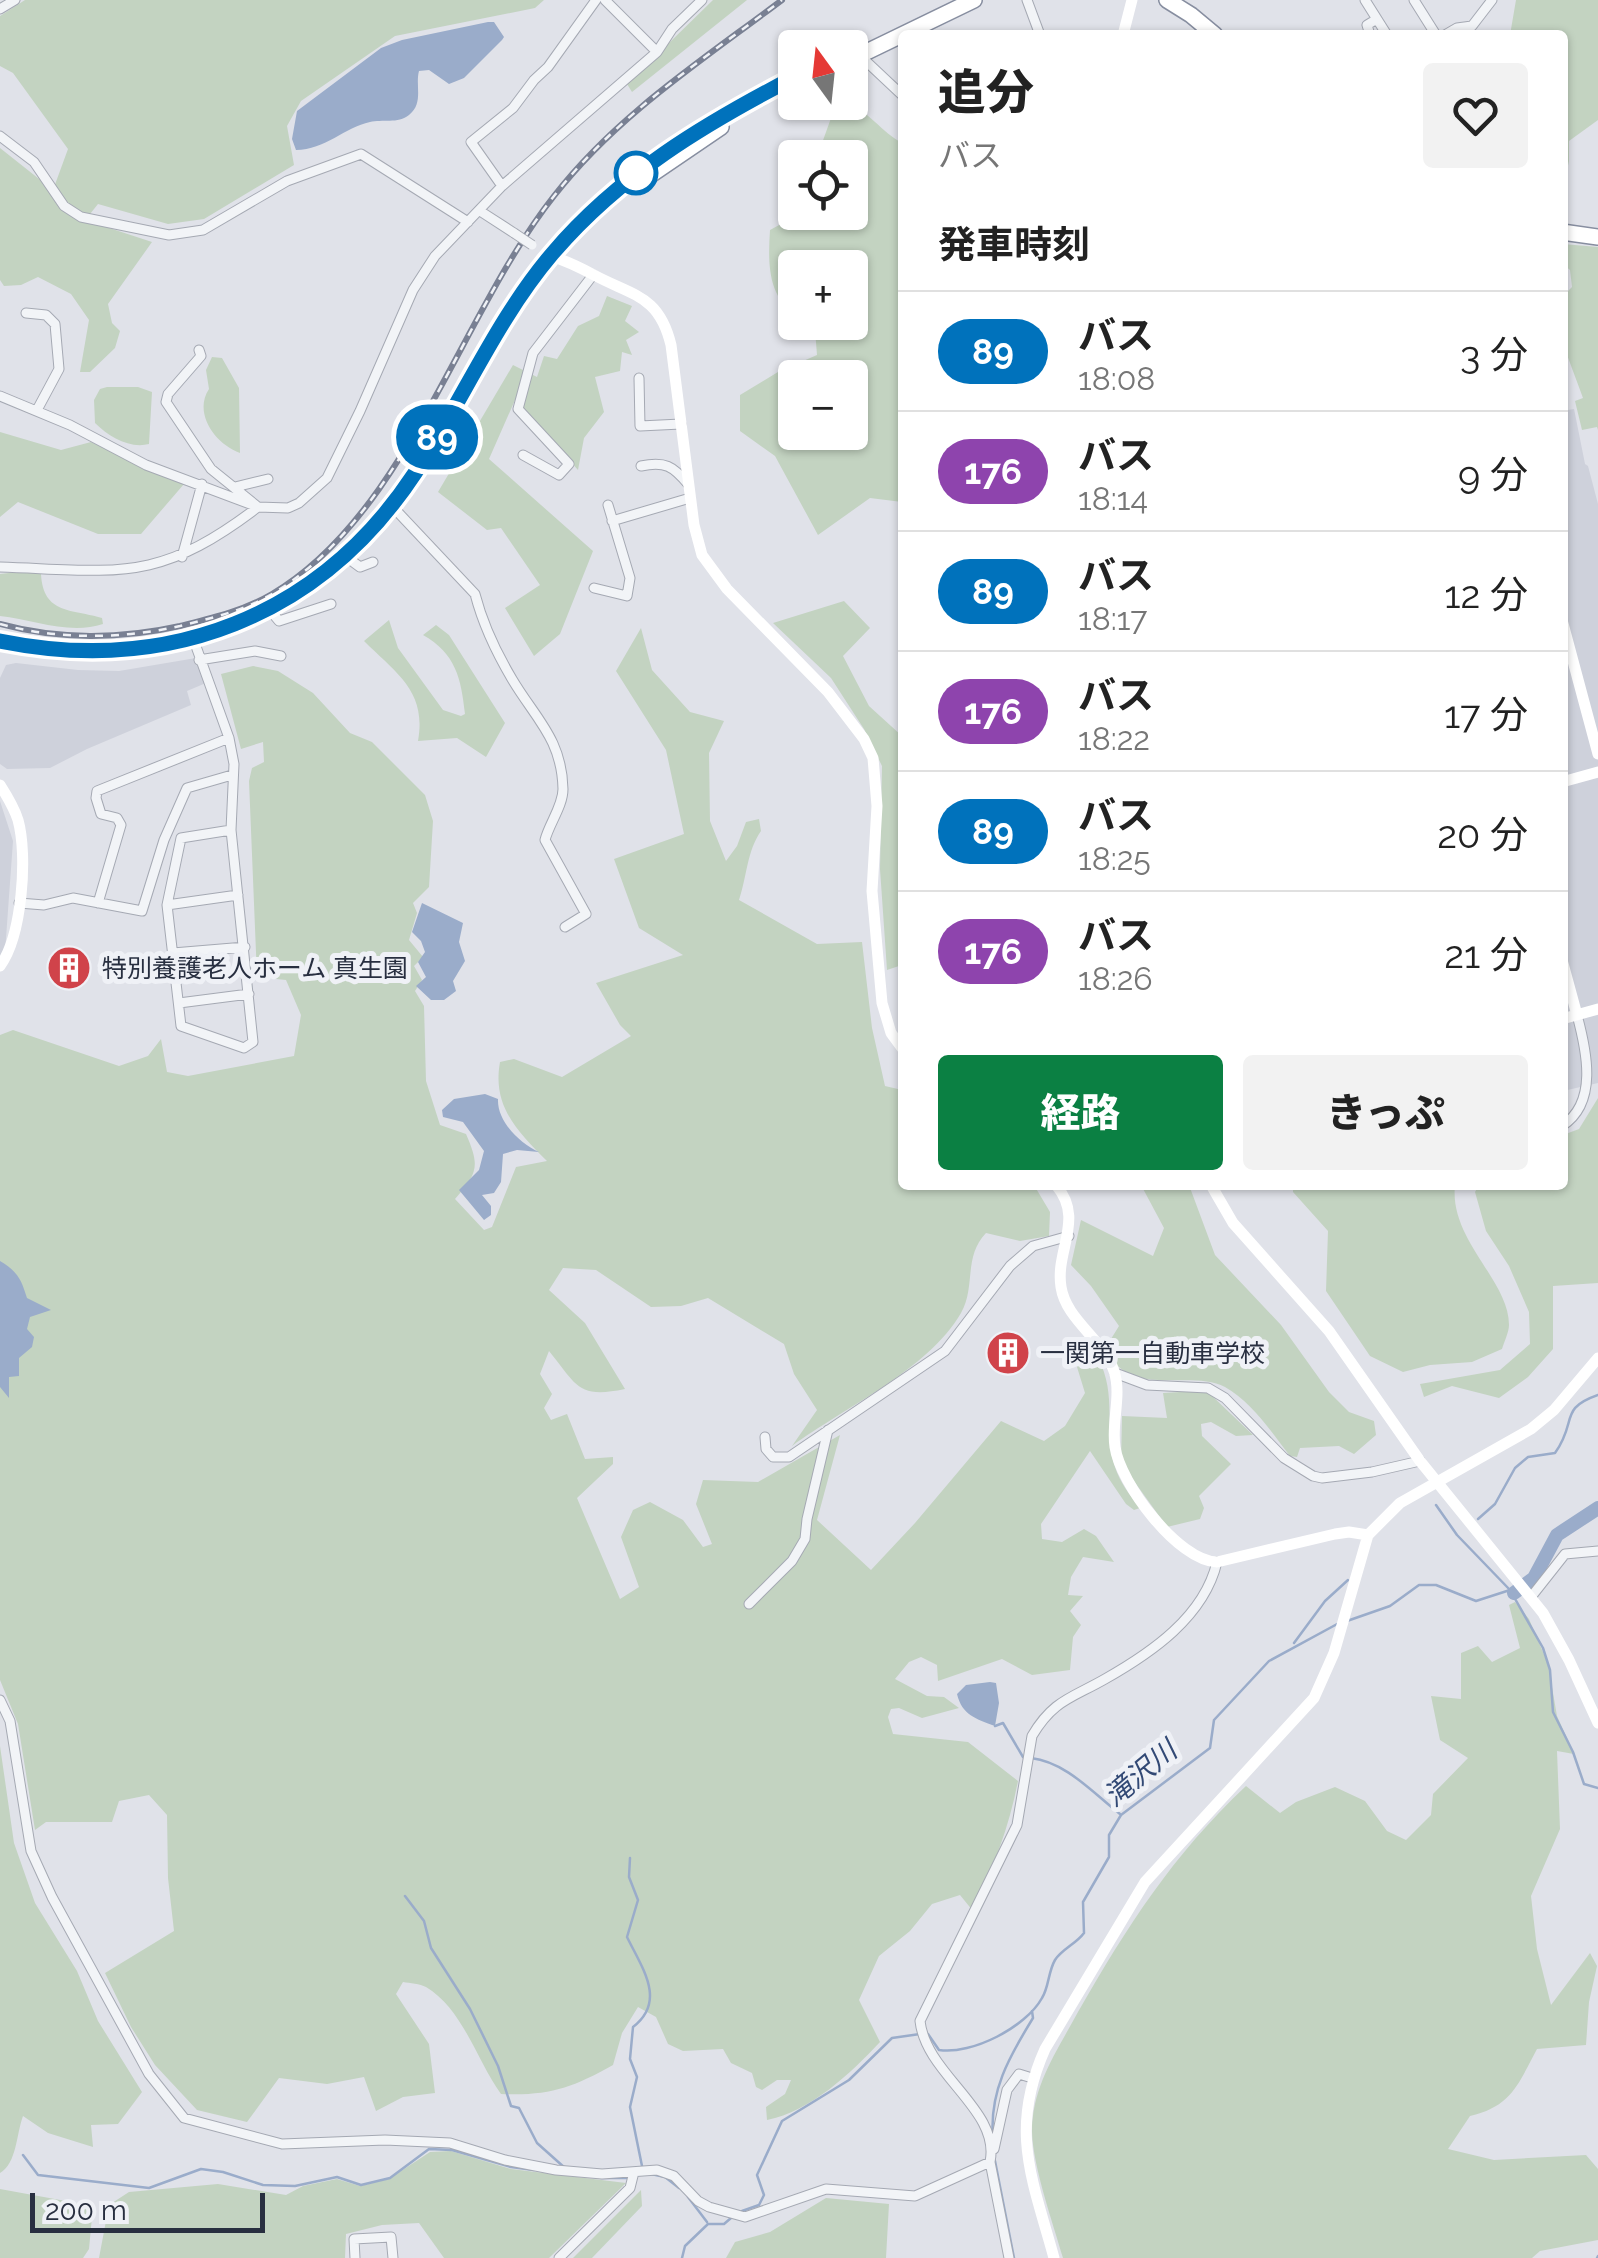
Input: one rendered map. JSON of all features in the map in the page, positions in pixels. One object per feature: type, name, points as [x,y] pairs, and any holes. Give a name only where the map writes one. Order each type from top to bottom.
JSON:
[{"type":"highway","points":[[868,45],[953,0]]},
{"type":"highway","points":[[906,30],[974,0]]},
{"type":"highway","points":[[1166,0],[1210,30]]},
{"type":"highway","points":[[1185,0],[1224,30]]},
{"type":"highway","points":[[868,46],[898,33]]},
{"type":"highway","points":[[0,650],[90,660],[196,649],[272,613],[347,559],[396,508],[463,409],[555,257],[591,214],[686,136],[778,86]]},
{"type":"highway","points":[[555,257],[643,180],[710,133],[778,96]]},
{"type":"highway","points":[[1568,233],[1598,237]]},
{"type":"highway","points":[[0,641],[34,648],[196,649]]},
{"type":"street","points":[[0,9],[16,0]]},
{"type":"street","points":[[502,186],[471,142],[513,108],[596,0]]},
{"type":"street","points":[[605,0],[657,52]]},
{"type":"street","points":[[0,396],[37,410],[146,465],[258,507],[288,508],[312,494],[327,478],[413,290],[435,256],[502,186],[657,52],[672,29],[702,0]]},
{"type":"street","points":[[1026,0],[1038,30]]},
{"type":"street","points":[[1124,30],[1132,0]]},
{"type":"street","points":[[1364,0],[1384,30]]},
{"type":"street","points":[[1414,0],[1433,30]]},
{"type":"street","points":[[1454,30],[1472,26],[1492,0]]},
{"type":"street","points":[[1368,30],[1367,25],[1377,19]]},
{"type":"street","points":[[868,66],[898,92]]},
{"type":"street","points":[[0,136],[41,170],[64,206],[97,222],[169,235],[203,230],[288,181],[360,154],[468,222]]},
{"type":"street","points":[[480,211],[532,246],[646,300],[666,324],[690,498],[698,543],[708,567],[828,692],[864,739],[872,758],[877,806],[872,890],[880,992],[884,1017],[898,1041]]},
{"type":"street","points":[[523,455],[559,475],[569,464],[518,409],[532,353],[593,275]]},
{"type":"street","points":[[26,314],[46,315],[55,324],[58,369],[37,410]]},
{"type":"street","points":[[199,350],[201,356],[168,394],[166,402],[211,469],[258,507]]},
{"type":"street","points":[[639,378],[640,426],[681,424]]},
{"type":"street","points":[[641,466],[660,462],[674,467],[688,484]]},
{"type":"street","points":[[235,488],[268,480]]},
{"type":"street","points":[[182,557],[202,484]]},
{"type":"street","points":[[612,521],[690,498]]},
{"type":"street","points":[[594,588],[627,596],[630,578],[608,505]]},
{"type":"street","points":[[0,568],[87,573],[144,568],[182,557],[258,507]]},
{"type":"street","points":[[396,508],[475,594],[487,632],[513,681],[552,737],[563,791],[544,840],[586,914],[565,927]]},
{"type":"street","points":[[347,559],[360,568],[373,562]]},
{"type":"street","points":[[272,613],[279,621],[331,604]]},
{"type":"street","points":[[1568,642],[1598,754]]},
{"type":"street","points":[[231,830],[182,838],[167,905],[181,1026],[244,1048],[253,1042],[231,830],[234,764],[230,738],[196,649],[282,656]]},
{"type":"street","points":[[98,904],[121,825],[117,818],[102,814],[96,798],[98,791],[230,738]]},
{"type":"street","points":[[1568,780],[1598,772]]},
{"type":"street","points":[[18,904],[44,905],[73,898],[142,911],[164,840],[187,788],[232,774]]},
{"type":"street","points":[[0,784],[13,806],[22,840],[10,952],[0,966]]},
{"type":"street","points":[[167,905],[238,895]]},
{"type":"street","points":[[172,953],[245,947]]},
{"type":"street","points":[[1568,982],[1592,1087],[1583,1106],[1568,1120]]},
{"type":"street","points":[[178,1003],[250,994]]},
{"type":"street","points":[[1568,1017],[1598,1009]]},
{"type":"street","points":[[1059,1190],[1070,1208],[1069,1236],[1060,1270],[1062,1293],[1115,1373],[1117,1462],[1125,1480],[1184,1549],[1205,1562],[1217,1562],[1335,1534],[1368,1535]]},
{"type":"street","points":[[1214,1190],[1233,1222],[1329,1331],[1420,1461],[1531,1597],[1569,1660],[1598,1723]]},
{"type":"street","points":[[765,1437],[766,1449],[780,1459],[790,1457],[945,1350],[1010,1266],[1033,1246],[1069,1236]]},
{"type":"street","points":[[1054,2258],[1024,2134],[1032,2078],[1045,2049],[1145,1882],[1314,1698],[1334,1653],[1368,1535],[1400,1503],[1531,1428],[1554,1410],[1598,1358]]},
{"type":"street","points":[[1115,1373],[1147,1385],[1208,1388],[1224,1398],[1284,1458],[1313,1476],[1355,1475],[1420,1461]]},
{"type":"street","points":[[750,1604],[792,1561],[805,1539],[828,1430]]},
{"type":"street","points":[[1531,1597],[1565,1554],[1598,1551]]},
{"type":"street","points":[[993,2151],[984,2120],[966,2102],[922,2039],[920,2021],[1017,1825],[1032,1736],[1061,1701],[1156,1647],[1200,1602],[1217,1562]]},
{"type":"street","points":[[0,1700],[10,1721],[31,1851],[149,2074],[184,2118],[282,2144],[385,2140],[450,2143],[556,2170],[602,2174],[656,2170],[674,2176],[698,2200],[745,2217],[826,2189],[915,2196],[990,2162]]},
{"type":"street","points":[[1008,2258],[990,2162],[1007,2090],[1019,2074],[1032,2078]]},
{"type":"street","points":[[559,2258],[630,2188],[634,2172]]},
{"type":"street","points":[[356,2258],[354,2239],[391,2237],[393,2258]]},
{"type":"shaded area","points":[[1574,409],[1598,504],[1598,1083],[1568,1090],[1568,410]]},
{"type":"shaded area","points":[[196,658],[206,683],[187,691],[191,705],[50,768],[7,769],[0,764],[0,678],[6,665],[119,671]]},
{"type":"shaded area","points":[[0,801],[13,841],[5,952],[0,957]]},
{"type":"green space","points":[[25,0],[544,0],[535,8],[395,36],[301,101],[287,126],[294,165],[204,219],[168,224],[98,204],[90,214],[97,224],[152,242],[108,304],[112,323],[120,331],[115,348],[90,372],[80,372],[89,320],[71,294],[38,277],[21,285],[4,286],[0,280],[0,148],[53,190],[68,149],[13,73],[0,66],[0,16]]},
{"type":"green space","points":[[713,0],[747,0],[632,92],[627,84]]},
{"type":"green space","points":[[1516,0],[1598,0],[1598,120],[1569,141],[1568,166],[1568,30],[1511,30]]},
{"type":"green space","points":[[868,116],[898,140],[898,502],[870,498],[818,535],[775,456],[740,431],[740,395],[778,372],[778,450],[868,450],[868,360],[806,360],[817,355],[816,340],[868,340],[868,250],[778,250],[778,296],[770,265],[770,230],[778,226],[778,230],[868,230],[868,140],[823,140],[830,120],[868,120]]},
{"type":"green space","points":[[1568,244],[1598,247],[1598,430],[1582,430],[1575,401],[1583,398],[1568,358]]},
{"type":"green space","points":[[607,296],[632,306],[625,321],[639,332],[626,340],[632,355],[622,352],[620,371],[595,377],[604,412],[584,438],[578,470],[515,400],[489,459],[593,551],[560,634],[534,656],[505,608],[540,585],[501,528],[487,530],[438,492],[513,365],[537,377],[544,356],[557,359],[578,326],[599,316]]},
{"type":"green space","points":[[212,357],[222,358],[239,388],[240,453],[222,443],[205,417],[209,389],[206,370]]},
{"type":"green space","points":[[138,387],[152,392],[149,444],[120,441],[95,423],[94,400],[100,389]]},
{"type":"green space","points":[[0,432],[61,450],[91,442],[184,484],[141,534],[98,534],[18,502],[0,517]]},
{"type":"green space","points":[[0,574],[41,574],[47,597],[54,604],[102,618],[103,624],[65,627],[0,616]]},
{"type":"green space","points":[[844,601],[870,628],[843,656],[869,706],[898,732],[898,966],[887,970],[880,869],[882,766],[831,678],[773,623]]},
{"type":"green space","points":[[389,620],[398,648],[443,710],[461,716],[465,714],[455,668],[443,650],[423,635],[436,625],[449,635],[505,723],[486,757],[457,738],[418,741],[420,724],[413,696],[398,674],[364,641]]},
{"type":"green space","points":[[641,628],[652,670],[690,712],[724,721],[709,753],[710,821],[726,861],[746,822],[759,819],[761,831],[750,855],[739,900],[817,944],[862,942],[872,1028],[885,1086],[898,1089],[898,1190],[1037,1190],[1050,1212],[1049,1236],[1020,1241],[986,1233],[974,1252],[961,1313],[946,1333],[907,1370],[792,1446],[817,1410],[794,1374],[784,1344],[708,1298],[681,1306],[651,1307],[596,1270],[563,1268],[549,1290],[585,1323],[625,1389],[587,1390],[573,1381],[549,1351],[540,1374],[552,1394],[544,1408],[551,1420],[567,1414],[585,1459],[613,1457],[613,1464],[577,1498],[620,1599],[639,1587],[621,1537],[633,1510],[650,1502],[683,1520],[703,1547],[712,1544],[696,1504],[703,1480],[758,1482],[840,1435],[817,1520],[871,1570],[1001,1421],[1044,1441],[1065,1426],[1085,1393],[1077,1367],[1091,1356],[1098,1358],[1104,1372],[1115,1467],[1140,1508],[1134,1510],[1126,1504],[1090,1451],[1041,1524],[1042,1539],[1062,1542],[1084,1529],[1096,1536],[1114,1562],[1083,1557],[1071,1577],[1068,1595],[1083,1596],[1070,1611],[1081,1625],[1073,1637],[1070,1670],[1032,1675],[1002,1659],[938,1681],[937,1665],[921,1657],[909,1662],[895,1679],[927,1696],[944,1697],[959,1708],[922,1718],[899,1708],[891,1709],[888,1717],[893,1734],[968,1742],[1018,1781],[1000,1848],[973,1911],[960,1895],[932,1904],[910,1931],[879,1956],[859,2000],[880,2042],[814,2100],[767,2120],[766,2107],[785,2094],[791,2080],[777,2080],[762,2090],[756,2087],[752,2073],[731,2063],[723,2049],[683,2051],[668,2044],[656,2017],[638,2007],[622,2033],[613,2065],[560,2089],[501,2094],[450,2008],[426,1987],[403,1982],[396,1994],[429,2044],[435,2093],[403,2097],[376,2111],[364,2077],[327,2084],[279,2078],[247,2122],[197,2110],[155,2065],[105,1973],[174,1931],[167,1815],[149,1795],[119,1801],[112,1822],[46,1822],[35,1830],[18,1724],[0,1680],[0,1035],[13,1030],[119,1066],[148,1056],[161,1039],[167,1072],[188,1076],[294,1056],[301,1015],[286,980],[257,977],[249,781],[252,768],[264,762],[263,742],[241,749],[221,674],[253,666],[278,671],[313,693],[350,733],[372,742],[425,795],[433,821],[429,887],[413,903],[417,913],[409,940],[423,957],[414,966],[422,980],[415,991],[424,1006],[426,1081],[440,1125],[466,1134],[475,1162],[472,1175],[455,1199],[484,1230],[492,1227],[516,1167],[547,1161],[517,1128],[503,1105],[498,1078],[500,1062],[514,1059],[562,1077],[631,1036],[620,1025],[596,983],[683,955],[639,928],[614,859],[684,834],[666,750],[616,671]]},
{"type":"green space","points":[[1598,1098],[1598,1283],[1553,1286],[1553,1349],[1528,1377],[1499,1398],[1452,1386],[1424,1397],[1420,1384],[1500,1370],[1530,1344],[1529,1312],[1509,1266],[1486,1231],[1475,1192],[1568,1190],[1568,1133],[1579,1129]]},
{"type":"green space","points":[[1144,1190],[1191,1190],[1215,1255],[1281,1325],[1329,1392],[1349,1412],[1374,1421],[1376,1435],[1354,1454],[1339,1446],[1300,1448],[1297,1457],[1290,1456],[1253,1409],[1225,1387],[1194,1380],[1143,1378],[1115,1363],[1106,1347],[1119,1326],[1071,1265],[1081,1220],[1153,1256],[1164,1228]]},
{"type":"green space","points":[[1455,1190],[1461,1224],[1506,1308],[1509,1328],[1502,1349],[1472,1362],[1430,1365],[1403,1372],[1370,1356],[1326,1291],[1328,1231],[1293,1192]]},
{"type":"green space","points":[[1163,1393],[1209,1393],[1253,1435],[1236,1436],[1211,1422],[1201,1424],[1202,1436],[1231,1464],[1199,1496],[1204,1508],[1200,1519],[1167,1527],[1121,1463],[1122,1416],[1167,1418]]},
{"type":"green space","points":[[1515,1602],[1529,1619],[1548,1664],[1557,1716],[1574,1754],[1557,1751],[1560,1829],[1531,1896],[1537,1949],[1551,2005],[1590,1953],[1597,1966],[1586,2045],[1537,2049],[1505,2100],[1470,2116],[1448,2149],[1494,2160],[1586,2155],[1598,2169],[1598,2240],[1540,2251],[1532,2258],[1063,2258],[1033,2146],[1036,2099],[1062,2041],[1134,1921],[1174,1865],[1246,1786],[1280,1813],[1296,1802],[1335,1787],[1365,1801],[1387,1831],[1406,1840],[1431,1815],[1433,1794],[1468,1758],[1440,1740],[1431,1696],[1461,1699],[1461,1653],[1478,1646],[1492,1662],[1520,1648],[1509,1605]]},
{"type":"green space","points":[[0,1746],[14,1843],[35,1903],[77,1971],[98,2021],[142,2092],[118,2124],[91,2125],[93,2147],[48,2133],[23,2116],[13,2156],[0,2173]]},
{"type":"green space","points":[[451,2151],[511,2169],[626,2183],[549,2258],[444,2258],[419,2223],[382,2225],[346,2234],[345,2258],[99,2258],[109,2205],[129,2192],[218,2184],[286,2195],[303,2186],[337,2179],[360,2186],[389,2179],[430,2152]]},
{"type":"green space","points":[[0,2189],[93,2206],[89,2249],[83,2258],[0,2258]]},
{"type":"green space","points":[[641,2190],[642,2206],[592,2258],[573,2258]]},
{"type":"green space","points":[[826,2198],[889,2204],[886,2258],[726,2258],[735,2242],[770,2232]]},
{"type":"water","points":[[494,22],[504,37],[502,40],[464,78],[449,84],[429,70],[419,71],[418,100],[409,115],[361,125],[316,146],[296,150],[292,139],[297,111],[381,48]]},
{"type":"water","points":[[422,903],[463,923],[459,942],[465,961],[453,981],[456,991],[444,1000],[431,1000],[416,986],[426,977],[418,962],[425,952],[412,932]]},
{"type":"water","points":[[485,1094],[498,1099],[501,1115],[511,1130],[539,1152],[517,1150],[503,1154],[501,1182],[494,1193],[482,1195],[491,1206],[491,1215],[484,1220],[459,1190],[479,1170],[484,1151],[463,1122],[443,1117],[442,1110],[454,1099]]},
{"type":"water","points":[[0,1261],[18,1276],[27,1298],[51,1310],[30,1317],[27,1329],[34,1337],[32,1347],[19,1358],[19,1376],[9,1377],[9,1398],[0,1387]]},
{"type":"water","points":[[996,1683],[999,1703],[995,1726],[966,1712],[957,1694],[966,1685]]},
{"type":"waterway","points":[[1478,1519],[1495,1504],[1515,1468],[1528,1457],[1555,1453],[1573,1411],[1598,1395]]},
{"type":"waterway","points":[[1436,1505],[1457,1535],[1510,1590]]},
{"type":"waterway","name":"滝沢川","points":[[1514,1593],[1534,1578],[1557,1535],[1598,1508]]},
{"type":"waterway","points":[[1294,1643],[1325,1601],[1348,1580]]},
{"type":"waterway","points":[[1347,1621],[1390,1606],[1419,1585],[1436,1585],[1476,1601],[1510,1590],[1543,1648],[1550,1670],[1553,1712],[1584,1784],[1598,1788]]},
{"type":"waterway","name":"滝沢川","points":[[928,2034],[939,2050],[967,2048],[997,2037],[1024,2019],[1044,1994],[1055,1960],[1084,1933],[1083,1902],[1109,1857],[1109,1835],[1121,1815],[1210,1748],[1214,1720],[1269,1661],[1339,1623]]},
{"type":"waterway","points":[[995,1726],[1003,1723],[1023,1757]]},
{"type":"waterway","points":[[1031,1758],[1056,1765],[1120,1814]]},
{"type":"waterway","points":[[630,1858],[629,1877],[638,1900],[627,1937],[650,1995],[649,2006],[633,2027],[630,2059],[637,2077],[630,2107],[642,2166]]},
{"type":"waterway","points":[[405,1896],[424,1921],[431,1948],[470,2009],[498,2066],[511,2106],[519,2108],[537,2143],[565,2168]]},
{"type":"waterway","points":[[993,2138],[998,2090],[1033,2018],[1032,2011]]},
{"type":"waterway","name":"滝沢川","points":[[742,2211],[759,2205],[764,2195],[757,2175],[782,2121],[849,2080],[892,2038],[920,2034]]},
{"type":"waterway","points":[[23,2155],[38,2175],[149,2188],[201,2169],[263,2185],[295,2186],[337,2177],[361,2185],[390,2178],[429,2149],[452,2150],[534,2170]]},
{"type":"waterway","points":[[995,2161],[1014,2258]]},
{"type":"waterway","points":[[651,2174],[665,2177],[679,2188]]},
{"type":"waterway","points":[[601,2178],[628,2178]]},
{"type":"waterway","points":[[688,2197],[707,2222]]},
{"type":"waterway","name":"滝沢川","points":[[682,2258],[685,2246],[708,2224],[724,2224],[731,2218]]},
{"type":"railway","points":[[0,624],[44,633],[90,636],[180,626],[261,600],[319,559],[359,515],[395,465],[520,244],[578,167],[632,115],[782,0]]},
{"type":"bus line","name":"89","points":[[0,641],[34,648],[88,650],[180,642],[239,624],[301,590],[344,556],[392,506],[499,331],[551,256],[638,172],[686,136],[778,86]]},
{"type":"place","name":"特別養護老人ホーム 真生園","points":[[69,968]]},
{"type":"place","name":"一関第一自動車学校","points":[[1008,1353]]}]
